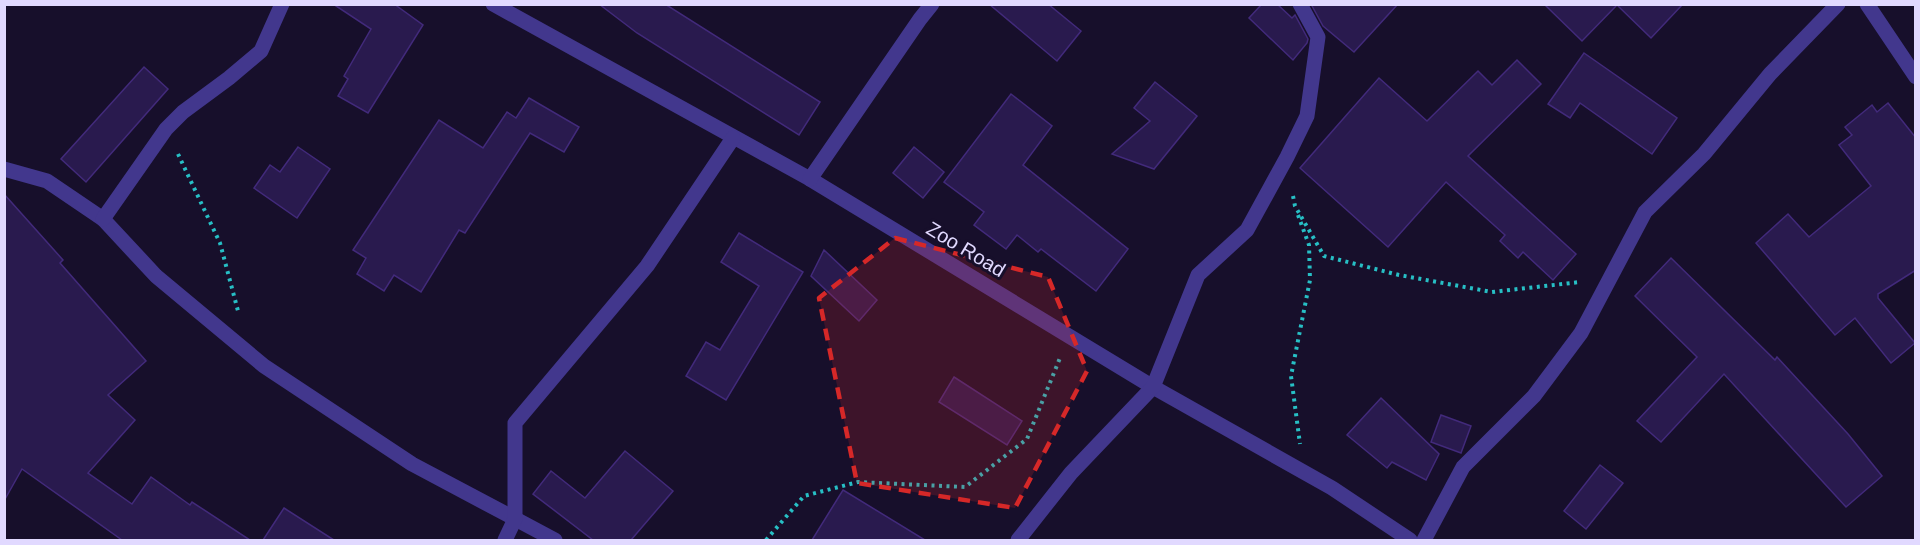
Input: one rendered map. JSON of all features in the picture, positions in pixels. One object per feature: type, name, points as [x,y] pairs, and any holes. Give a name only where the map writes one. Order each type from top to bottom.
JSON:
[{"type":"street","points":[[103,219],[166,129],[183,112],[261,51],[282,4]]},
{"type":"street","name":"Zoo Road","points":[[493,4],[810,179],[1153,387],[1302,471],[1410,540]]},
{"type":"street","points":[[810,179],[932,4]]},
{"type":"street","points":[[1018,540],[1071,473],[1153,387],[1198,275],[1246,230],[1287,157],[1307,116],[1318,37],[1300,4]]},
{"type":"street","points":[[1424,540],[1463,467],[1534,396],[1581,333],[1645,212],[1704,154],[1770,74],[1838,4]]},
{"type":"street","points":[[1867,4],[1916,77]]},
{"type":"street","points":[[505,540],[515,519],[515,423],[647,266],[733,138]]},
{"type":"street","points":[[4,169],[47,181],[103,219],[156,276],[264,366],[412,464],[555,540]]},
{"type":"path","points":[[166,129],[220,243],[242,319]]},
{"type":"path","points":[[1287,157],[1294,206],[1309,245],[1310,280],[1291,376],[1302,471]]},
{"type":"path","points":[[1294,206],[1324,256],[1399,275],[1492,292],[1611,278]]},
{"type":"path","points":[[766,540],[804,496],[858,482],[965,487],[1027,439],[1069,335]]},
{"type":"highlighted area","points":[[895,238],[1048,277],[1087,371],[1015,508],[857,483],[819,298]]},
{"type":"building","points":[[333,4],[394,4],[423,25],[368,113],[338,96],[348,79],[344,76],[371,29]]},
{"type":"building","points":[[599,4],[665,4],[820,102],[799,135],[637,33]]},
{"type":"building","points":[[989,4],[1048,4],[1081,31],[1057,61]]},
{"type":"building","points":[[1262,4],[1277,4],[1292,18],[1295,15],[1308,39],[1293,60],[1249,18]]},
{"type":"building","points":[[1311,4],[1398,4],[1354,52],[1323,26]]},
{"type":"building","points":[[1544,4],[1683,4],[1651,38],[1617,5],[1582,41]]},
{"type":"building","points":[[1584,53],[1677,118],[1652,154],[1580,103],[1570,118],[1548,104]]},
{"type":"building","points":[[1517,60],[1541,84],[1468,156],[1576,254],[1553,280],[1523,252],[1518,258],[1500,241],[1505,235],[1446,182],[1388,247],[1300,168],[1379,78],[1427,121],[1478,71],[1492,85]]},
{"type":"building","points":[[144,67],[168,89],[86,182],[61,159]]},
{"type":"building","points":[[1155,82],[1197,116],[1154,169],[1112,154],[1150,121],[1134,108]]},
{"type":"building","points":[[1011,94],[1052,126],[1023,165],[1128,249],[1096,291],[1041,249],[1038,252],[1017,235],[1006,249],[974,225],[984,212],[944,182]]},
{"type":"building","points":[[529,98],[579,127],[564,152],[530,133],[465,233],[459,230],[421,292],[394,275],[384,291],[357,274],[366,258],[353,250],[439,120],[483,148],[507,112],[516,118]]},
{"type":"building","points":[[1888,103],[1916,138],[1916,270],[1878,294],[1878,298],[1915,343],[1891,363],[1855,318],[1835,335],[1756,243],[1788,214],[1809,237],[1871,186],[1839,145],[1852,135],[1845,127],[1872,105],[1877,112]]},
{"type":"building","points":[[298,147],[330,169],[297,218],[254,188],[270,165],[280,172]]},
{"type":"building","points":[[914,147],[944,172],[923,198],[893,173]]},
{"type":"building","points":[[4,194],[63,260],[60,263],[146,361],[108,395],[135,420],[88,473],[132,504],[151,477],[190,505],[192,502],[250,540],[122,540],[22,469],[4,501]]},
{"type":"building","points":[[739,233],[803,272],[726,400],[686,376],[706,342],[720,350],[759,286],[721,262]]},
{"type":"building","points":[[824,250],[877,300],[859,321],[811,276]]},
{"type":"building","points":[[1671,258],[1775,360],[1777,357],[1848,434],[1882,476],[1846,507],[1724,374],[1661,442],[1637,421],[1697,357],[1635,296]]},
{"type":"building","points":[[954,377],[1022,421],[1007,445],[939,402]]},
{"type":"building","points":[[1381,398],[1439,454],[1426,480],[1392,462],[1387,468],[1347,435]]},
{"type":"building","points":[[1441,415],[1471,426],[1461,453],[1431,442]]},
{"type":"building","points":[[625,451],[673,491],[631,540],[593,540],[533,494],[551,471],[585,498]]},
{"type":"building","points":[[1600,465],[1623,483],[1586,529],[1564,511]]},
{"type":"building","points":[[843,490],[925,540],[812,540]]},
{"type":"building","points":[[284,508],[334,540],[263,540]]}]
